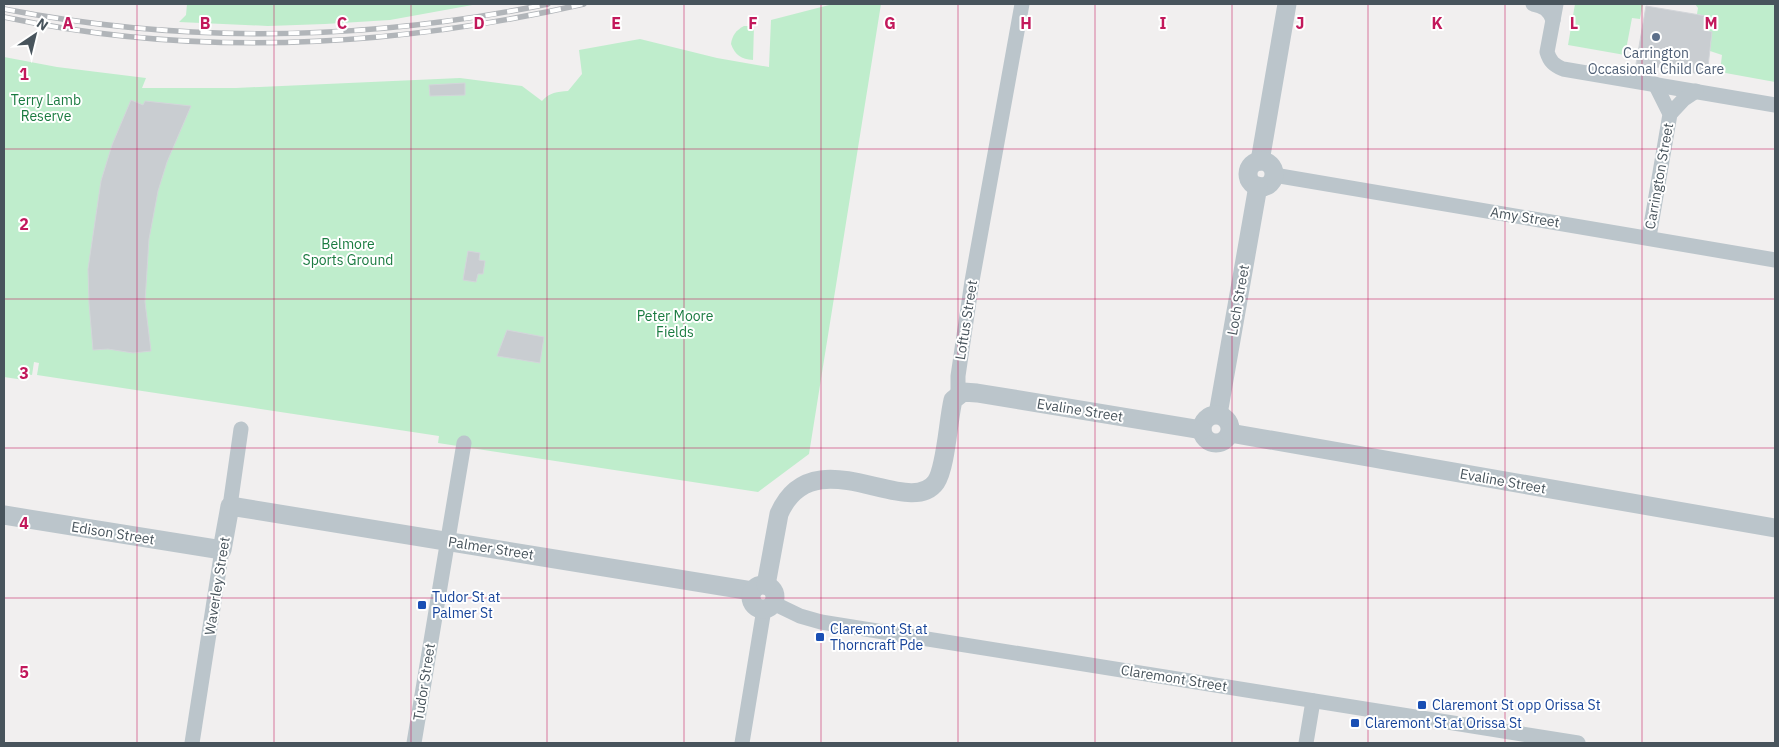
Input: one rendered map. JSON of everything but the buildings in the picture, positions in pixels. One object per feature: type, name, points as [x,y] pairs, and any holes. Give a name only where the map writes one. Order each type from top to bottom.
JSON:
[{"type":"street","name":"Loftus Street","points":[[759,588],[782,506],[791,495],[809,484],[826,478],[906,492],[921,492],[928,490],[936,482],[941,470],[951,409],[958,395],[958,376],[972,281],[1022,4]]},
{"type":"street","points":[[1260,161],[1287,4]]},
{"type":"street","points":[[1533,4],[1540,5],[1546,9],[1553,20]]},
{"type":"street","points":[[1556,4],[1547,52],[1549,60],[1556,66],[1563,69],[1775,105]]},
{"type":"street","name":"Carrington Street","points":[[1655,84],[1670,114]]},
{"type":"street","name":"Carrington Street","points":[[1649,238],[1670,114],[1684,99],[1696,92]]},
{"type":"street","points":[[1260,161],[1268,163],[1274,175],[1268,184],[1258,186],[1249,178],[1248,170],[1252,164],[1260,161]]},
{"type":"street","name":"Amy Street","points":[[1274,175],[1775,260]]},
{"type":"street","name":"Loch Street","points":[[1218,414],[1258,186]]},
{"type":"street","name":"Evaline Street","points":[[958,395],[968,392],[1202,430]]},
{"type":"street","points":[[1218,414],[1227,419],[1231,428],[1224,441],[1215,443],[1206,439],[1202,430],[1206,418],[1218,414]]},
{"type":"street","name":"Waverley Street","points":[[192,743],[241,429]]},
{"type":"street","name":"Evaline Street","points":[[1230,433],[1775,528]]},
{"type":"street","name":"Tudor Street","points":[[414,743],[446,541],[464,443]]},
{"type":"street","name":"Palmer Street","points":[[230,506],[446,541],[759,588]]},
{"type":"street","name":"Edison Street","points":[[4,515],[222,550]]},
{"type":"street","points":[[742,743],[769,606],[774,592],[772,589],[759,588]]},
{"type":"street","name":"Claremont Street","points":[[769,606],[821,622],[1578,743]]},
{"type":"street","points":[[1306,743],[1313,701]]},
{"type":"green space","points":[[187,4],[478,4],[390,20],[268,26],[179,22],[186,15]]},
{"type":"green space","points":[[833,4],[881,4],[809,454],[758,492],[438,443],[439,436],[37,375],[39,363],[34,362],[32,375],[26,374],[24,380],[4,377],[4,57],[57,67],[146,78],[142,88],[236,88],[460,78],[522,86],[542,101],[551,94],[568,91],[582,74],[579,50],[640,39],[717,58],[769,67],[771,20]]},
{"type":"green space","points":[[1575,4],[1643,4],[1640,19],[1632,18],[1625,55],[1568,45]]},
{"type":"green space","points":[[1695,4],[1775,4],[1775,82],[1720,72],[1722,55],[1710,51],[1712,32],[1703,30],[1706,16],[1697,14],[1698,8]]},
{"type":"green space","points":[[744,26],[754,26],[753,60],[739,56],[731,44],[732,38]]},
{"type":"railway","points":[[4,9],[140,28],[208,33],[276,34],[412,25],[548,4]]},
{"type":"railway","points":[[4,17],[76,30],[148,38],[221,42],[294,42],[367,38],[440,30],[512,19],[584,4]]},
{"type":"place","name":"Carrington Occasional Child Care","points":[[1656,37]]},
{"type":"place","name":"Tudor St at Palmer St","points":[[422,605]]},
{"type":"place","name":"Claremont St at Thorncraft Pde","points":[[820,637]]},
{"type":"place","name":"Claremont St opp Orissa St","points":[[1422,705]]},
{"type":"place","name":"Claremont St at Orissa St","points":[[1355,723]]},
{"type":"park label","name":"Terry Lamb Reserve","points":[[46,108]]},
{"type":"park label","name":"Belmore Sports Ground","points":[[348,252]]},
{"type":"park label","name":"Peter Moore Fields","points":[[675,324]]}]
